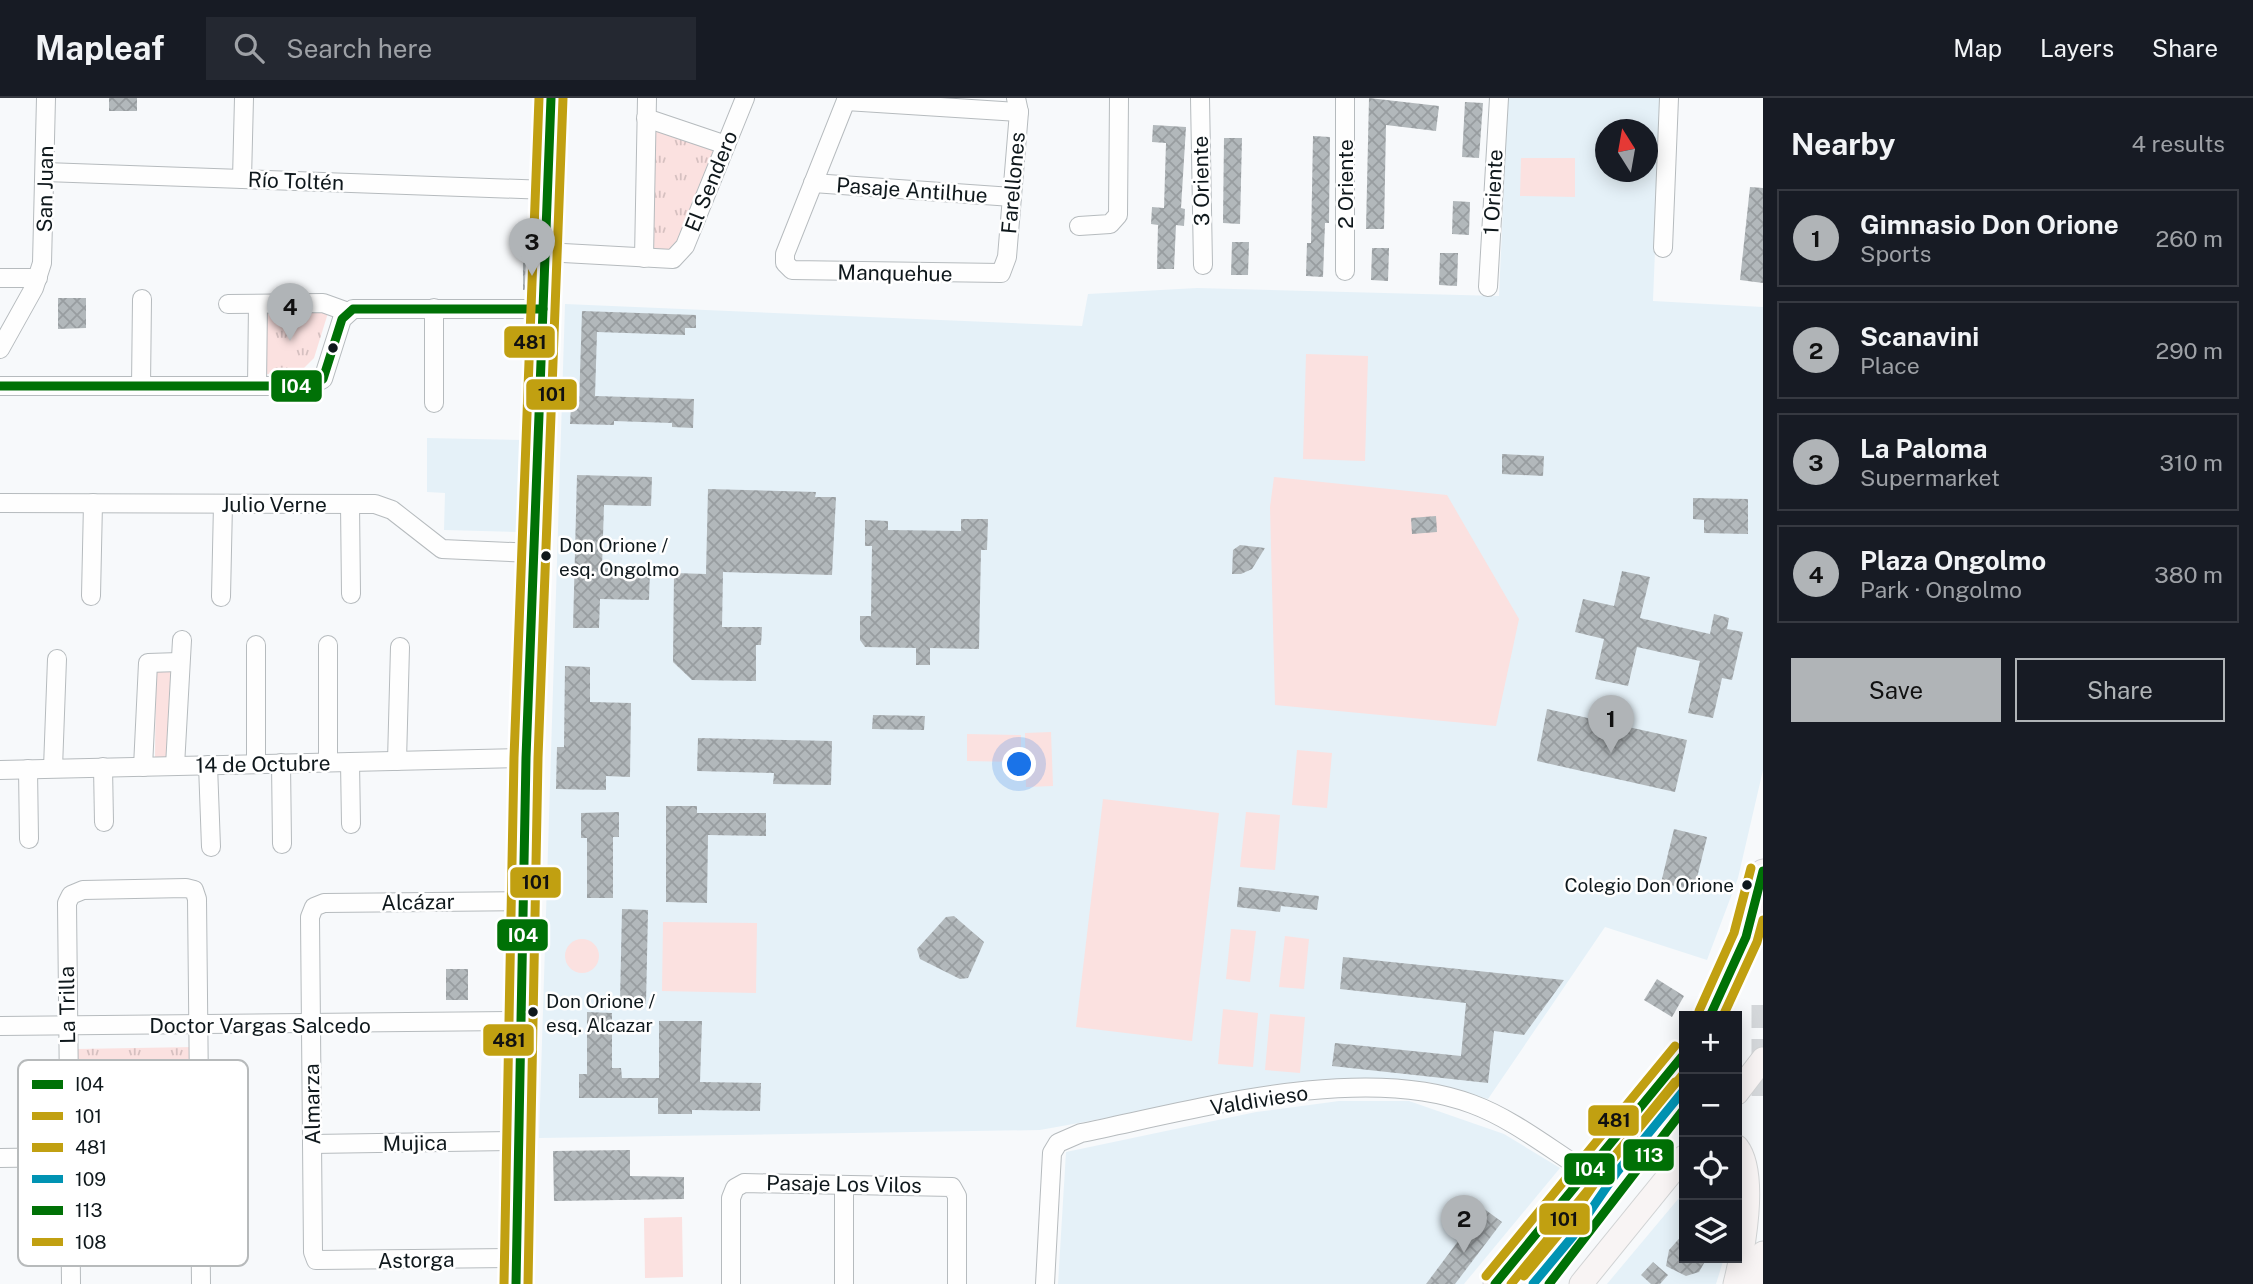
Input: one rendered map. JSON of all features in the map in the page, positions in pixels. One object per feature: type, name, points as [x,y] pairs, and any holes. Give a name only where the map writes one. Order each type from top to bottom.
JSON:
[{"type":"main road","points":[[1712,1011],[1746,937],[1763,871]]},
{"type":"main road","points":[[1742,1086],[1763,1059]]},
{"type":"main road","points":[[1494,1284],[1679,1060]]},
{"type":"main road","points":[[1735,1284],[1746,1209],[1745,1161],[1742,1156]]},
{"type":"main road","points":[[1581,1284],[1679,1163]]},
{"type":"main road","points":[[1757,1284],[1763,1253]]},
{"type":"street","name":"San Juan","points":[[0,348],[38,278],[43,253],[46,98]]},
{"type":"street","points":[[242,179],[244,98]]},
{"type":"street","points":[[516,1284],[526,758],[551,98]]},
{"type":"street","points":[[644,258],[647,98]]},
{"type":"street","name":"El Sendero","points":[[545,252],[673,259],[685,246],[745,98]]},
{"type":"street","points":[[1079,226],[1110,224],[1118,215],[1119,98]]},
{"type":"street","name":"3 Oriente","points":[[1200,98],[1202,265]]},
{"type":"street","name":"2 Oriente","points":[[1345,98],[1345,271]]},
{"type":"street","name":"1 Oriente","points":[[1488,287],[1499,98]]},
{"type":"street","points":[[1663,248],[1669,98]]},
{"type":"street","points":[[813,183],[846,99],[1018,105]]},
{"type":"street","name":"Farellones","points":[[1004,268],[1018,105]]},
{"type":"street","points":[[646,118],[726,145]]},
{"type":"street","name":"Río Toltén","points":[[45,172],[548,190]]},
{"type":"street","name":"Pasaje Antilhue","points":[[813,183],[1012,197]]},
{"type":"street","name":"Manquehue","points":[[813,183],[785,254],[788,268],[798,271],[995,275],[1004,268]]},
{"type":"street","points":[[0,278],[38,278]]},
{"type":"street","points":[[141,386],[142,299]]},
{"type":"street","points":[[228,304],[330,304],[348,312]]},
{"type":"street","points":[[257,386],[258,304]]},
{"type":"street","points":[[0,386],[310,386],[320,382],[327,371],[340,323],[348,312],[358,308],[543,309]]},
{"type":"street","points":[[434,308],[434,403]]},
{"type":"street","name":"Julio Verne","points":[[0,503],[386,507],[442,549],[534,552]]},
{"type":"street","points":[[91,596],[93,503]]},
{"type":"street","points":[[221,597],[223,504]]},
{"type":"street","points":[[350,505],[351,594]]},
{"type":"street","points":[[175,766],[182,640]]},
{"type":"street","points":[[256,645],[256,764]]},
{"type":"street","points":[[328,645],[328,762]]},
{"type":"street","points":[[397,761],[400,647]]},
{"type":"street","points":[[53,768],[57,659]]},
{"type":"street","points":[[143,767],[148,663],[179,662]]},
{"type":"street","name":"14 de Octubre","points":[[0,769],[526,758]]},
{"type":"street","points":[[351,762],[351,824]]},
{"type":"street","points":[[281,763],[282,844]]},
{"type":"street","points":[[208,765],[211,847]]},
{"type":"street","points":[[103,767],[104,822]]},
{"type":"street","points":[[28,769],[29,839]]},
{"type":"street","name":"La Trilla","points":[[68,1060],[66,907],[71,895],[83,890],[194,890],[197,899],[199,1026]]},
{"type":"street","name":"Alcázar","points":[[314,907],[324,903],[523,901]]},
{"type":"street","name":"Almarza","points":[[314,907],[310,917],[313,1252],[316,1260]]},
{"type":"street","name":"Doctor Vargas Salcedo","points":[[0,1026],[521,1021]]},
{"type":"street","points":[[199,1026],[199,1060]]},
{"type":"street","name":"Valdivieso","points":[[1045,1284],[1052,1153],[1058,1143],[1068,1137],[1093,1131],[1285,1095],[1364,1088],[1415,1091],[1459,1099],[1490,1112],[1587,1172]]},
{"type":"street","name":"Mujica","points":[[312,1144],[518,1141]]},
{"type":"street","points":[[0,1158],[18,1158]]},
{"type":"street","name":"Pasaje Los Vilos","points":[[732,1284],[731,1198],[735,1188],[744,1184],[948,1185],[954,1188],[957,1284]]},
{"type":"street","points":[[844,1185],[844,1284]]},
{"type":"street","name":"Astorga","points":[[316,1260],[516,1258]]},
{"type":"street","name":"La Trilla","points":[[71,1266],[71,1284]]},
{"type":"street","points":[[201,1266],[201,1284]]},
{"type":"shaded area","points":[[1508,98],[1661,98],[1658,174],[1658,119],[1595,119],[1595,182],[1658,182],[1653,301],[1763,307],[1763,770],[1738,878],[1707,960],[1605,927],[1488,1099],[1428,1082],[1371,1079],[1305,1082],[1040,1130],[539,1138],[565,304],[1082,326],[1088,294],[1197,288],[1499,296]]},
{"type":"shaded area","points":[[427,438],[524,440],[522,532],[444,530],[445,493],[427,492]]},
{"type":"shaded area","points":[[1339,1101],[1409,1101],[1504,1134],[1560,1168],[1464,1284],[1058,1284],[1066,1152],[1256,1112]]},
{"type":"shaded area","points":[[1679,1198],[1679,1263],[1722,1263],[1716,1284],[1607,1284]]},
{"type":"green space","points":[[653,127],[718,147],[682,240],[670,251],[649,254]]},
{"type":"green space","points":[[1521,158],[1575,158],[1575,197],[1520,196]]},
{"type":"green space","points":[[263,312],[328,313],[314,358],[298,374],[260,374]]},
{"type":"green space","points":[[1306,354],[1368,356],[1365,461],[1303,459]]},
{"type":"green space","points":[[1274,477],[1447,495],[1519,619],[1496,726],[1275,705],[1270,507]]},
{"type":"green space","points":[[156,667],[180,668],[179,759],[155,759]]},
{"type":"green space","points":[[1051,732],[1053,786],[1026,787],[1025,733]]},
{"type":"green space","points":[[967,734],[1021,735],[1021,762],[967,761]]},
{"type":"green space","points":[[1297,750],[1332,753],[1327,808],[1292,805]]},
{"type":"green space","points":[[1103,799],[1219,813],[1192,1041],[1076,1027]]},
{"type":"green space","points":[[1246,812],[1280,815],[1275,870],[1240,867]]},
{"type":"green space","points":[[663,922],[757,923],[756,993],[662,991]]},
{"type":"green space","points":[[1231,929],[1256,931],[1250,982],[1226,979]]},
{"type":"green space","points":[[1285,936],[1309,939],[1304,989],[1279,987]]},
{"type":"green space","points":[[582,939],[594,944],[599,956],[594,968],[582,973],[570,968],[565,956],[570,944]]},
{"type":"green space","points":[[1223,1009],[1258,1013],[1253,1067],[1218,1064]]},
{"type":"green space","points":[[1270,1014],[1305,1017],[1300,1073],[1265,1070]]},
{"type":"green space","points":[[194,1047],[194,1060],[77,1060],[77,1049]]},
{"type":"green space","points":[[682,1217],[683,1277],[645,1278],[644,1218]]},
{"type":"building","points":[[109,98],[137,98],[137,111],[109,111]]},
{"type":"building","points":[[1369,98],[1439,106],[1436,131],[1386,125],[1384,229],[1366,229]]},
{"type":"building","points":[[1465,102],[1483,103],[1479,158],[1462,157]]},
{"type":"building","points":[[1153,125],[1186,127],[1181,208],[1185,209],[1184,226],[1176,225],[1174,269],[1157,269],[1158,225],[1151,224],[1152,207],[1164,208],[1166,143],[1152,142]]},
{"type":"building","points":[[1313,136],[1330,137],[1329,223],[1325,223],[1323,277],[1306,276],[1307,243],[1311,243]]},
{"type":"building","points":[[1224,138],[1242,138],[1240,224],[1223,223]]},
{"type":"building","points":[[1750,187],[1763,188],[1763,283],[1740,280]]},
{"type":"building","points":[[1453,201],[1470,202],[1469,235],[1452,234]]},
{"type":"building","points":[[1232,242],[1249,242],[1248,275],[1231,275]]},
{"type":"building","points":[[1372,248],[1389,248],[1388,281],[1371,280]]},
{"type":"building","points":[[1440,253],[1458,253],[1457,286],[1439,285]]},
{"type":"building","points":[[523,263],[533,263],[532,290],[523,290]]},
{"type":"building","points":[[58,298],[86,298],[86,328],[58,329]]},
{"type":"building","points":[[582,311],[696,315],[696,328],[685,328],[685,335],[597,332],[595,396],[694,399],[693,428],[672,427],[672,423],[614,421],[614,425],[570,424],[571,405],[579,405]]},
{"type":"building","points":[[1502,454],[1544,456],[1543,476],[1502,474]]},
{"type":"building","points":[[577,475],[652,477],[651,506],[604,505],[602,568],[650,569],[649,600],[600,599],[599,628],[573,628]]},
{"type":"building","points":[[708,489],[816,492],[815,497],[836,497],[832,575],[723,572],[722,627],[762,627],[761,645],[756,645],[756,681],[692,680],[673,662],[674,573],[706,574]]},
{"type":"building","points":[[1693,498],[1748,499],[1748,534],[1704,533],[1704,520],[1693,519]]},
{"type":"building","points":[[1436,516],[1437,532],[1412,534],[1411,518]]},
{"type":"building","points":[[961,519],[988,519],[987,550],[981,550],[979,649],[930,648],[930,665],[916,665],[916,648],[865,647],[860,640],[860,616],[871,616],[872,546],[865,546],[865,520],[888,521],[888,530],[961,531]]},
{"type":"building","points":[[1240,545],[1265,548],[1252,569],[1241,574],[1232,574],[1233,550]]},
{"type":"building","points":[[1622,571],[1650,577],[1640,618],[1710,634],[1714,614],[1729,618],[1727,629],[1743,632],[1732,680],[1722,678],[1713,718],[1688,713],[1700,661],[1637,647],[1628,686],[1595,679],[1604,639],[1575,632],[1583,599],[1614,606]]},
{"type":"building","points":[[565,666],[590,667],[590,702],[631,703],[630,777],[606,776],[606,790],[556,789],[557,747],[564,747]]},
{"type":"building","points":[[1547,709],[1687,740],[1675,792],[1537,761]]},
{"type":"building","points":[[873,715],[925,716],[924,730],[872,729]]},
{"type":"building","points":[[698,738],[832,741],[831,785],[773,784],[774,773],[697,771]]},
{"type":"building","points":[[666,806],[697,806],[697,813],[766,813],[766,836],[708,835],[707,903],[666,902]]},
{"type":"building","points":[[619,812],[619,837],[613,837],[613,898],[587,898],[587,838],[581,838],[581,813]]},
{"type":"building","points":[[1674,829],[1707,837],[1694,890],[1661,883]]},
{"type":"building","points":[[1239,887],[1319,896],[1317,910],[1281,906],[1280,912],[1237,907]]},
{"type":"building","points":[[622,909],[648,910],[646,1004],[620,1003]]},
{"type":"building","points":[[954,916],[984,942],[968,978],[960,979],[920,959],[917,949],[946,917]]},
{"type":"building","points":[[1343,957],[1564,980],[1524,1035],[1494,1031],[1488,1083],[1332,1066],[1335,1043],[1461,1056],[1466,1003],[1340,989]]},
{"type":"building","points":[[446,969],[468,969],[468,1000],[446,1000]]},
{"type":"building","points":[[1657,979],[1684,996],[1672,1017],[1644,1000]]},
{"type":"building","points":[[587,1012],[612,1013],[612,1068],[621,1068],[622,1078],[659,1078],[659,1021],[702,1021],[700,1082],[761,1083],[760,1111],[692,1110],[692,1114],[658,1114],[658,1098],[579,1098],[579,1074],[587,1074]]},
{"type":"building","points":[[630,1150],[630,1176],[684,1177],[684,1199],[554,1201],[553,1151]]},
{"type":"building","points":[[1483,1208],[1502,1222],[1455,1284],[1426,1284]]},
{"type":"building","points":[[1679,1239],[1679,1263],[1704,1263],[1699,1272],[1686,1276],[1666,1266],[1669,1250]]},
{"type":"building","points":[[1653,1262],[1668,1275],[1660,1284],[1651,1284],[1641,1275]]},
{"type":"tunnel","points":[[1763,1005],[1763,1098]]},
{"type":"transit line","name":"481","points":[[504,1284],[514,758],[539,98]]},
{"type":"transit line","name":"I04","points":[[516,1284],[526,758],[551,98]]},
{"type":"transit line","name":"101","points":[[528,1284],[538,758],[563,98]]},
{"type":"transit line","name":"I04","points":[[0,386],[310,386],[323,379],[342,319],[353,309],[543,309]]},
{"type":"transit line","name":"481","points":[[1699,1011],[1734,933],[1751,868]]},
{"type":"transit line","name":"I04","points":[[1712,1011],[1746,937],[1763,871]]},
{"type":"transit line","name":"101","points":[[1725,1011],[1757,942],[1763,920]]},
{"type":"transit line","name":"481","points":[[1486,1276],[1675,1046]]},
{"type":"transit line","name":"I04","points":[[1495,1284],[1679,1060]]},
{"type":"transit line","name":"101","points":[[1511,1284],[1683,1074]]},
{"type":"transit line","name":"108","points":[[1524,1276],[1563,1229],[1608,1164],[1675,1082]]},
{"type":"transit line","name":"109","points":[[1533,1284],[1573,1236],[1617,1172],[1679,1096]]},
{"type":"transit line","name":"113","points":[[1549,1284],[1679,1115]]},
{"type":"place","name":"La Paloma","points":[[532,276]]},
{"type":"place","name":"Plaza Ongolmo","points":[[290,341]]},
{"type":"place","name":"Don Orione / esq. Ongolmo","points":[[546,556]]},
{"type":"place","name":"Gimnasio Don Orione","points":[[1611,753]]},
{"type":"place","name":"Colegio Don Orione","points":[[1747,885]]},
{"type":"place","name":"Don Orione / esq. Alcazar","points":[[533,1012]]},
{"type":"place","name":"Scanavini","points":[[1464,1253]]}]
